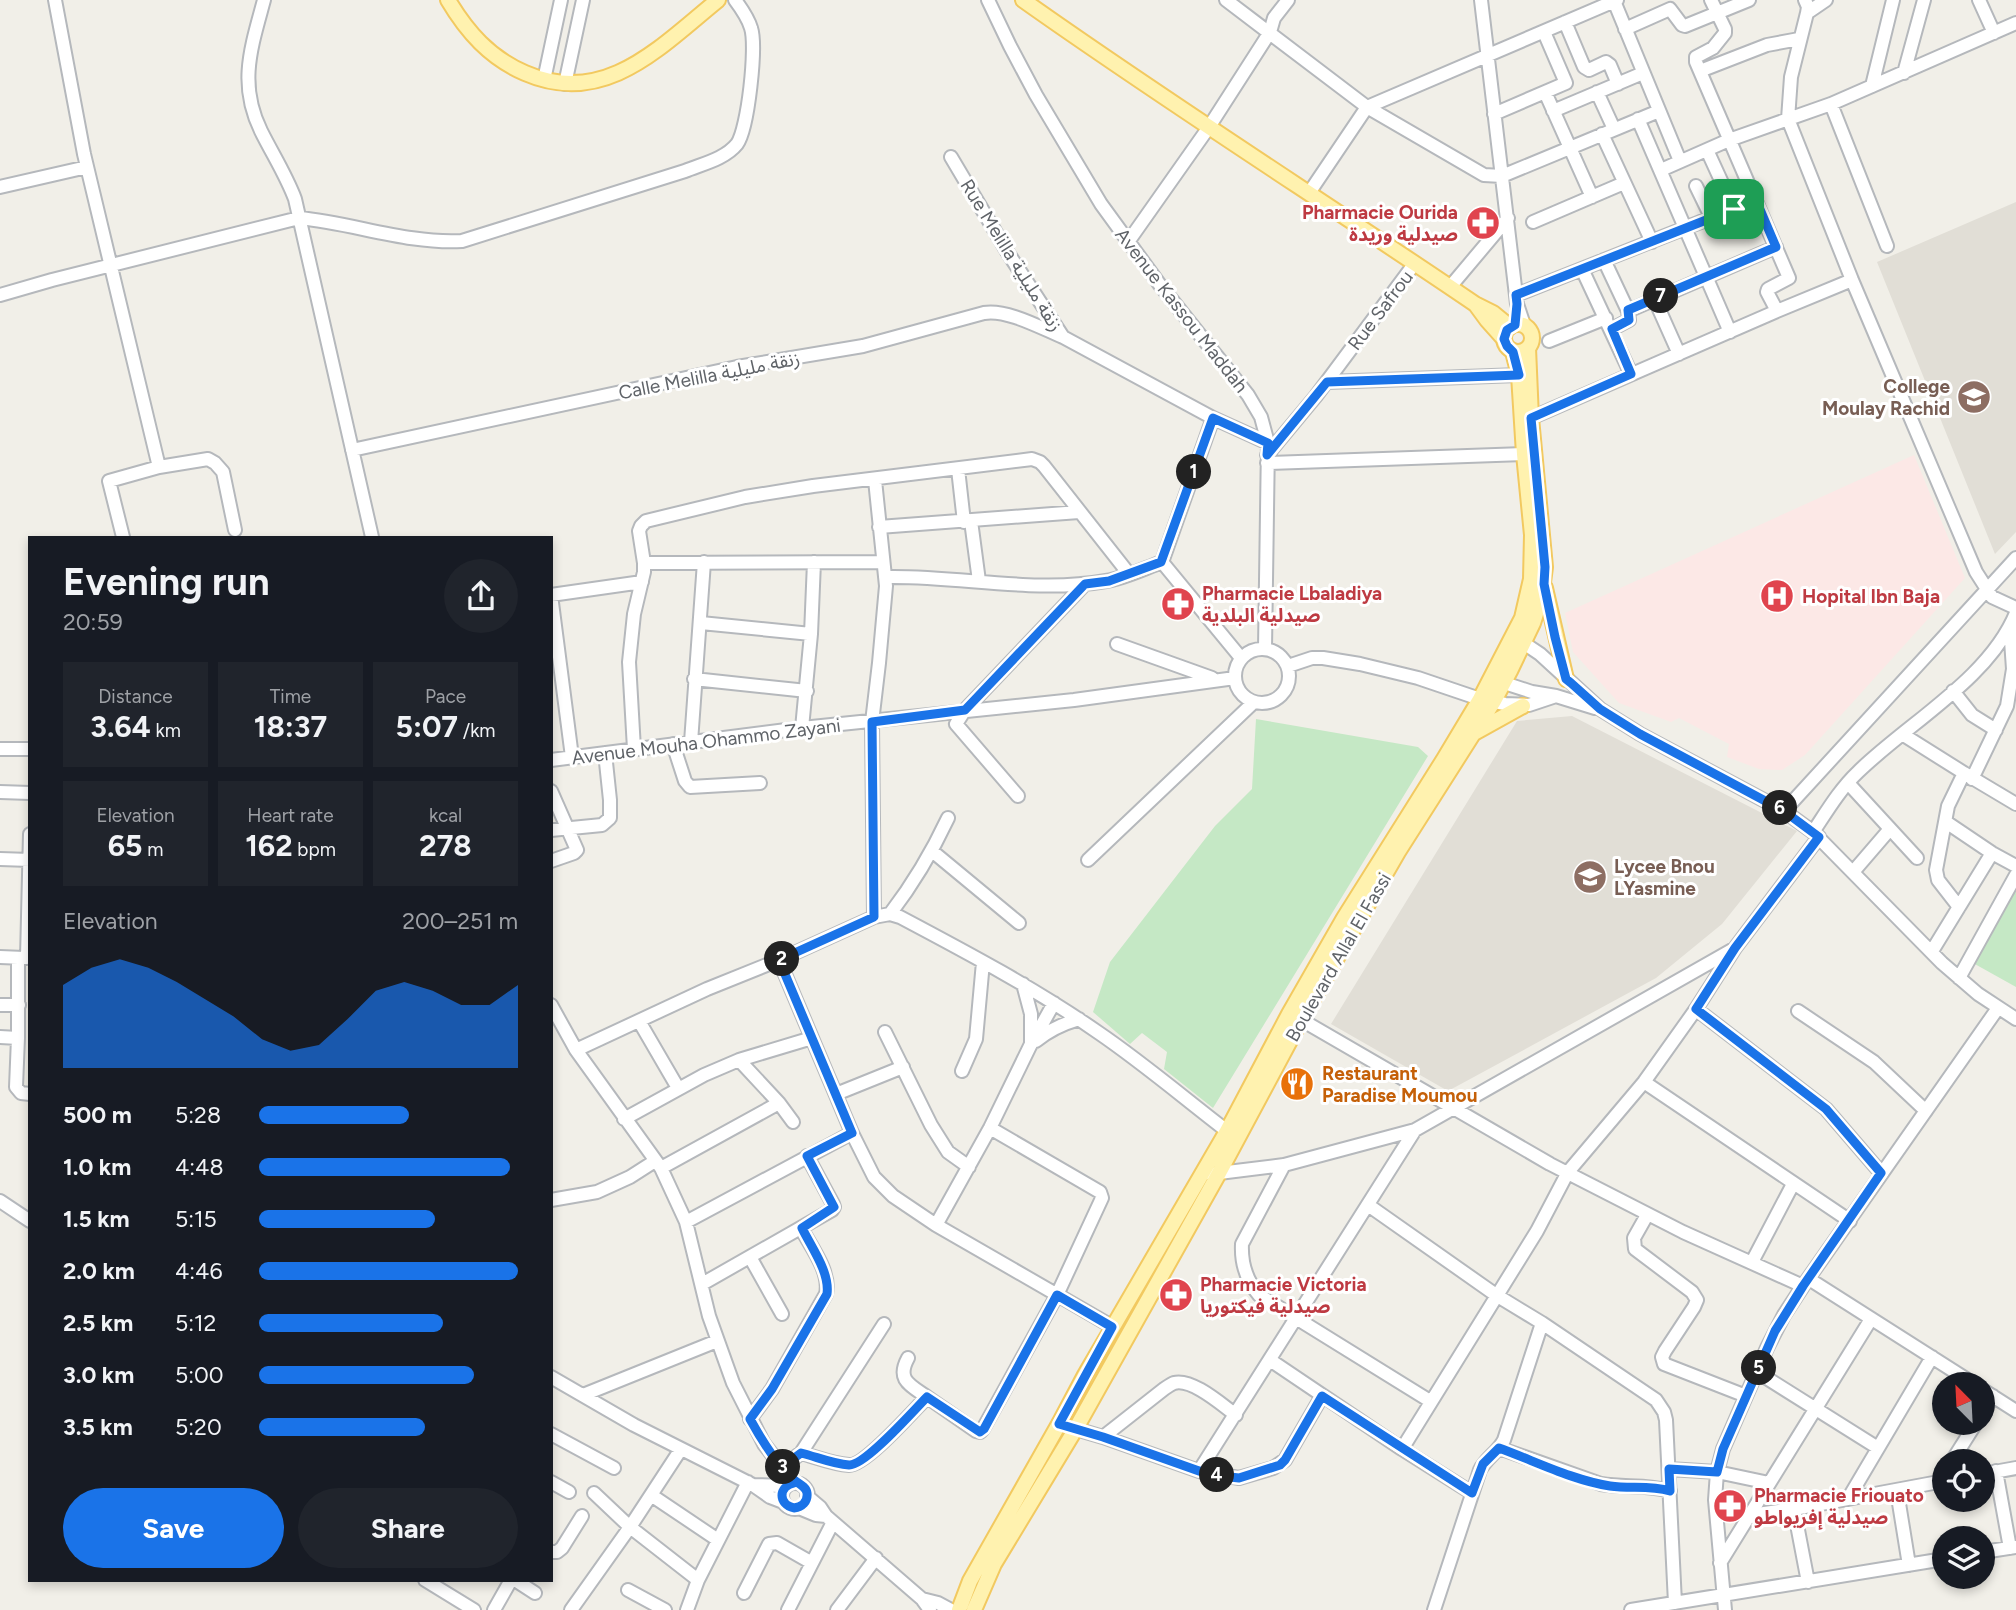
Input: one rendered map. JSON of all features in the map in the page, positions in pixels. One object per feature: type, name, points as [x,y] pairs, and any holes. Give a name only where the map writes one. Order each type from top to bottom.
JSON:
[{"type":"main road","points":[[448,0],[461,23],[480,44],[500,60],[537,78],[565,84],[586,84],[620,72],[645,58],[718,0]]},
{"type":"main road","points":[[1023,0],[1209,127],[1475,304],[1493,313],[1513,329],[1532,334],[1532,342],[1528,348],[1518,353],[1507,346],[1513,329]]},
{"type":"main road","name":"Boulevard Allal El Fassi","points":[[959,1610],[970,1581],[1112,1327],[1295,1017],[1473,734],[1518,640],[1537,611],[1545,567],[1531,418],[1528,348]]},
{"type":"main road","name":"Boulevard Allal El Fassi","points":[[1513,352],[1519,375],[1532,535],[1531,579],[1518,640]]},
{"type":"main road","points":[[1544,584],[1566,679]]},
{"type":"main road","name":"Boulevard Allal El Fassi","points":[[974,1610],[994,1564],[1075,1430],[1219,1173],[1344,918],[1444,759],[1487,700]]},
{"type":"main road","points":[[1473,734],[1523,706]]},
{"type":"street","points":[[55,0],[88,167],[159,467]]},
{"type":"street","points":[[264,0],[248,64],[247,79],[252,108],[261,131],[287,177],[299,218],[372,536]]},
{"type":"street","points":[[537,78],[561,0]]},
{"type":"street","points":[[565,84],[583,0]]},
{"type":"street","points":[[0,295],[299,218],[403,237],[443,242],[462,241],[685,171],[721,157],[736,145],[743,130],[754,51],[751,29],[735,0]]},
{"type":"street","name":"Avenue Kassou Maddah","points":[[988,0],[1010,46],[1101,204],[1160,285],[1248,395],[1261,417],[1267,454],[1265,649]]},
{"type":"street","points":[[1226,0],[1367,107],[1478,173],[1489,176],[1502,176],[1659,111]]},
{"type":"street","points":[[1128,242],[1209,127],[1270,32],[1274,18],[1288,0]]},
{"type":"street","points":[[1480,0],[1517,300],[1513,329]]},
{"type":"street","points":[[1711,0],[1725,33],[1713,48],[1696,57],[1789,278],[1768,289],[1777,311]]},
{"type":"street","points":[[1625,29],[1670,9],[1683,26],[1749,0]]},
{"type":"street","points":[[1402,1449],[1537,1231],[1568,1172],[1644,1082],[1816,834],[1848,783],[1979,668],[2010,626],[2016,611],[1992,597],[1976,572],[1852,280],[1788,119],[1791,77],[1806,6],[1826,0]]},
{"type":"street","points":[[1872,86],[1893,0]]},
{"type":"street","points":[[1904,74],[1924,0]]},
{"type":"street","points":[[1979,0],[1994,33]]},
{"type":"street","points":[[1309,192],[1367,107],[1615,1],[1680,161]]},
{"type":"street","points":[[1565,22],[1585,68],[1606,62],[1618,83]]},
{"type":"street","points":[[1661,170],[1729,140],[1831,104],[1904,74],[2016,23]]},
{"type":"street","points":[[1544,32],[1574,102]]},
{"type":"street","points":[[1700,71],[1759,47],[1799,39]]},
{"type":"street","points":[[1553,111],[1643,73]]},
{"type":"street","points":[[1494,114],[1566,83]]},
{"type":"street","points":[[1545,92],[1592,197]]},
{"type":"street","points":[[1597,92],[1625,183],[1652,242]]},
{"type":"street","points":[[1831,104],[1887,246]]},
{"type":"street","points":[[1638,119],[1730,332]]},
{"type":"street","points":[[1707,150],[1734,209]]},
{"type":"street","name":"Rue Melilla زنقة مليلية","points":[[951,156],[1021,275],[1063,337],[1213,418],[1267,454]]},
{"type":"street","points":[[0,187],[88,167]]},
{"type":"street","points":[[1533,222],[1625,183]]},
{"type":"street","points":[[1696,186],[1712,219]]},
{"type":"street","points":[[1517,300],[1582,269],[1756,200]]},
{"type":"street","points":[[1450,287],[1508,218]]},
{"type":"street","points":[[1628,310],[1776,247]]},
{"type":"street","points":[[1549,341],[1629,320],[1628,310],[1604,260]]},
{"type":"street","name":"Rue Safrou","points":[[1267,454],[1327,382],[1415,263]]},
{"type":"street","points":[[1582,269],[1631,374]]},
{"type":"street","points":[[1531,418],[1852,280]]},
{"type":"street","points":[[1654,298],[1679,354]]},
{"type":"street","name":"Calle Melilla زنقة مليلية","points":[[352,450],[737,367],[863,345],[984,313],[1018,318],[1063,337]]},
{"type":"street","points":[[1327,382],[1519,375]]},
{"type":"street","points":[[885,577],[1037,585],[1085,584],[1109,581],[1161,562],[1213,418]]},
{"type":"street","points":[[1267,454],[1524,454]]},
{"type":"street","points":[[123,536],[109,481],[159,467],[208,459],[223,472],[235,530]]},
{"type":"street","points":[[634,749],[629,662],[634,614],[644,563],[639,531],[646,521],[745,497],[813,486],[1037,460],[1129,574]]},
{"type":"street","points":[[958,469],[979,581]]},
{"type":"street","points":[[874,917],[872,722],[880,663],[885,577],[875,480]]},
{"type":"street","points":[[879,527],[1079,512]]},
{"type":"street","points":[[1784,811],[2016,558]]},
{"type":"street","points":[[691,742],[704,562]]},
{"type":"street","points":[[802,728],[807,691],[814,562]]},
{"type":"street","points":[[644,563],[883,562]]},
{"type":"street","points":[[1161,562],[1241,658]]},
{"type":"street","points":[[553,595],[642,582]]},
{"type":"street","points":[[1018,796],[956,724],[965,710],[1085,584]]},
{"type":"street","points":[[553,610],[572,757]]},
{"type":"street","points":[[701,623],[811,634]]},
{"type":"street","points":[[1959,907],[1936,874],[1950,801],[2012,710],[2010,626]]},
{"type":"street","points":[[1518,640],[1540,654],[1600,709],[1640,734],[1784,811],[1816,834],[1959,978],[1998,1009],[2016,1019]]},
{"type":"street","points":[[1117,645],[1216,680]]},
{"type":"street","points":[[1265,649],[1279,654],[1288,666],[1288,684],[1284,692],[1270,702],[1254,702],[1241,693],[1235,678],[1236,670],[1241,658],[1250,651],[1265,649]]},
{"type":"street","points":[[1288,666],[1312,658],[1360,664],[1418,678],[1487,700],[1523,706],[1556,696]]},
{"type":"street","name":"Avenue Mouha Ohammo Zayani","points":[[553,760],[802,728],[1074,700],[1235,678]]},
{"type":"street","points":[[694,679],[807,691]]},
{"type":"street","points":[[1497,681],[1600,709]]},
{"type":"street","points":[[1952,691],[1972,715],[1996,730]]},
{"type":"street","points":[[1088,860],[1254,702]]},
{"type":"street","points":[[1902,734],[2016,804]]},
{"type":"street","points":[[673,744],[684,782],[690,787],[760,783]]},
{"type":"street","points":[[0,749],[28,750]]},
{"type":"street","points":[[553,830],[602,825],[610,818],[606,753]]},
{"type":"street","points":[[1848,783],[1917,858]]},
{"type":"street","points":[[0,792],[28,793]]},
{"type":"street","points":[[553,795],[577,851],[553,860]]},
{"type":"street","points":[[890,914],[932,851],[947,818]]},
{"type":"street","points":[[1946,822],[1992,853],[2015,864],[1959,978]]},
{"type":"street","points":[[1853,872],[1890,829]]},
{"type":"street","points":[[932,851],[1019,923]]},
{"type":"street","points":[[1932,951],[1992,853]]},
{"type":"street","points":[[0,859],[28,860]]},
{"type":"street","points":[[576,1050],[707,989],[874,917],[890,914],[1023,984],[1079,1019],[1227,1131]]},
{"type":"street","points":[[28,932],[19,1005],[18,1038],[24,1055],[16,1087],[21,1093],[28,1094]]},
{"type":"street","points":[[1201,1176],[1284,1165],[1415,1130],[1735,948]]},
{"type":"street","points":[[0,957],[25,958]]},
{"type":"street","points":[[779,960],[852,1133],[874,1177],[893,1196],[936,1225],[1112,1327]]},
{"type":"street","points":[[962,1071],[976,1039],[983,962]]},
{"type":"street","points":[[1023,984],[1031,1014],[1030,1046]]},
{"type":"street","points":[[936,1225],[990,1128],[1054,1003]]},
{"type":"street","points":[[0,1005],[19,1005]]},
{"type":"street","points":[[553,1009],[576,1050],[658,1165],[686,1222],[717,1341],[733,1383],[764,1444],[790,1484]]},
{"type":"street","points":[[1696,1009],[1826,1109],[1881,1173]]},
{"type":"street","points":[[1725,1610],[1715,1500],[1717,1472],[1723,1449],[1775,1331],[1881,1173],[1998,1009]]},
{"type":"street","points":[[1798,1011],[1874,1062],[1926,1111]]},
{"type":"street","points":[[1295,1017],[1550,1164],[1647,1214],[1752,1262],[1806,1282],[1955,1372]]},
{"type":"street","points":[[1030,1046],[1046,1032],[1079,1019]]},
{"type":"street","points":[[639,1021],[678,1088]]},
{"type":"street","points":[[885,1032],[931,1125],[948,1152],[968,1167]]},
{"type":"street","points":[[0,1037],[18,1038]]},
{"type":"street","points":[[624,1119],[704,1075],[739,1060],[812,1038]]},
{"type":"street","points":[[739,1060],[793,1122]]},
{"type":"street","points":[[836,1094],[903,1067]]},
{"type":"street","points":[[1644,1082],[1850,1221]]},
{"type":"street","points":[[553,1200],[597,1192],[658,1165],[779,1103]]},
{"type":"street","points":[[908,1358],[902,1374],[908,1384],[980,1432],[984,1429],[1057,1295],[1102,1198],[1100,1192],[990,1128]]},
{"type":"street","points":[[1199,1471],[1237,1415],[1415,1130]]},
{"type":"street","points":[[686,1222],[852,1133]]},
{"type":"street","points":[[702,1284],[834,1207],[807,1156]]},
{"type":"street","points":[[1284,1165],[1242,1244],[1244,1270],[1251,1286],[1259,1295],[1430,1401]]},
{"type":"street","points":[[1752,1262],[1793,1184]]},
{"type":"street","points":[[0,1201],[28,1220]]},
{"type":"street","points":[[1368,1205],[1496,1296],[1542,1323],[1661,1406],[1666,1420],[1680,1605]]},
{"type":"street","points":[[1647,1214],[1634,1238],[1635,1249],[1692,1292],[1696,1300],[1664,1351],[1664,1364],[1746,1396]]},
{"type":"street","points":[[750,1419],[772,1389],[827,1294],[828,1285],[824,1272],[802,1228]]},
{"type":"street","points":[[750,1257],[782,1314]]},
{"type":"street","points":[[1719,1564],[1871,1319]]},
{"type":"street","points":[[1434,1610],[1483,1464],[1504,1440],[1542,1323]]},
{"type":"street","points":[[781,1468],[801,1453],[884,1324]]},
{"type":"street","points":[[583,1395],[717,1341]]},
{"type":"street","points":[[1848,1499],[1932,1357]]},
{"type":"street","points":[[1270,1360],[1472,1493]]},
{"type":"street","points":[[1757,1372],[1878,1448]]},
{"type":"street","points":[[553,1378],[681,1449],[751,1483],[770,1497],[790,1507],[830,1519]]},
{"type":"street","points":[[1103,1437],[1175,1383],[1195,1386],[1237,1415]]},
{"type":"street","points":[[1059,1424],[1199,1471],[1239,1478],[1280,1465],[1322,1396]]},
{"type":"street","points":[[801,1453],[830,1461],[857,1464],[927,1397]]},
{"type":"street","points":[[1995,1398],[2016,1411]]},
{"type":"street","points":[[553,1435],[614,1468]]},
{"type":"street","points":[[1499,1448],[1601,1484],[1670,1491]]},
{"type":"street","points":[[577,1607],[681,1449]]},
{"type":"street","points":[[1995,1550],[2013,1547],[1996,1471],[2016,1468]]},
{"type":"street","points":[[1669,1469],[1717,1472],[1769,1483]]},
{"type":"street","points":[[1750,1515],[1897,1491],[1932,1482]]},
{"type":"street","points":[[553,1483],[569,1492]]},
{"type":"street","points":[[751,1483],[790,1484],[805,1488],[806,1501],[799,1508]]},
{"type":"street","points":[[687,1610],[698,1580],[751,1483]]},
{"type":"street","points":[[783,1502],[782,1493],[790,1484]]},
{"type":"street","points":[[1897,1491],[1909,1564]]},
{"type":"street","points":[[594,1493],[630,1527],[698,1580]]},
{"type":"street","points":[[651,1494],[718,1541]]},
{"type":"street","points":[[807,1496],[926,1604],[938,1603],[951,1610]]},
{"type":"street","points":[[1794,1509],[1808,1582]]},
{"type":"street","points":[[553,1552],[562,1548],[582,1516]]},
{"type":"street","points":[[788,1610],[830,1519]]},
{"type":"street","points":[[744,1593],[769,1544],[777,1543],[812,1563]]},
{"type":"street","points":[[837,1610],[876,1558]]},
{"type":"street","points":[[1631,1610],[1680,1605],[1723,1595],[1932,1561]]},
{"type":"street","points":[[428,1582],[474,1610]]},
{"type":"street","points":[[494,1610],[512,1582]]},
{"type":"street","points":[[517,1582],[535,1592]]},
{"type":"street","points":[[628,1590],[665,1610]]},
{"type":"shaded area","name":"College Moulay Rachid","points":[[2016,202],[2016,532],[1995,554],[1877,262]]},
{"type":"shaded area","name":"Hopital Ibn Baja","points":[[1914,455],[1965,578],[1805,755],[1782,770],[1759,769],[1727,757],[1729,744],[1679,718],[1671,722],[1619,703],[1573,652],[1565,613]]},
{"type":"shaded area","name":"Lycee Bnou LYasmine","points":[[1572,716],[1797,831],[1722,924],[1656,978],[1448,1091],[1331,1024],[1517,721]]},
{"type":"green space","points":[[1256,719],[1418,747],[1428,756],[1213,1108],[1164,1069],[1167,1052],[1142,1033],[1130,1044],[1093,1012],[1110,962],[1215,826],[1252,789]]},
{"type":"green space","points":[[2016,882],[2016,987],[1973,963]]},
{"type":"place","name":"Pharmacie Ourida صيدلية وريدة","points":[[1483,223]]},
{"type":"place","name":"College Moulay Rachid","points":[[1974,397]]},
{"type":"place","name":"Hopital Ibn Baja","points":[[1777,596]]},
{"type":"place","name":"Pharmacie Lbaladiya صيدلية البلدية","points":[[1178,604]]},
{"type":"place","name":"Lycee Bnou LYasmine","points":[[1590,877]]},
{"type":"place","name":"Restaurant Paradise Moumou","points":[[1297,1084]]},
{"type":"place","name":"Pharmacie Victoria صيدلية فيكتوريا","points":[[1176,1295]]},
{"type":"place","name":"Pharmacie Friouato صيدلية إفريواطو","points":[[1730,1506]]},
{"type":"route","points":[[1734,209],[1516,295],[1515,325],[1507,330],[1504,339],[1513,352],[1519,375],[1327,382],[1267,455],[1268,443],[1213,418],[1161,562],[1109,581],[1085,584],[965,710],[872,722],[874,917],[779,960],[852,1133],[807,1156],[834,1204],[832,1210],[802,1228],[824,1272],[828,1285],[827,1294],[772,1389],[750,1419],[781,1468],[794,1483],[802,1485],[807,1492],[806,1501],[799,1508],[786,1505],[782,1498],[783,1489],[794,1483],[781,1468],[801,1453],[830,1461],[857,1464],[927,1397],[976,1431],[984,1429],[1057,1295],[1112,1327],[1059,1424],[1199,1471],[1239,1478],[1280,1465],[1322,1396],[1472,1493],[1483,1464],[1499,1448],[1583,1479],[1613,1486],[1660,1488],[1670,1491],[1669,1469],[1717,1472],[1723,1449],[1775,1331],[1881,1173],[1826,1109],[1696,1009],[1735,948],[1819,837],[1784,811],[1753,793],[1640,734],[1600,709],[1566,679],[1544,584],[1545,567],[1531,418],[1631,374],[1612,329],[1629,320],[1628,310],[1776,247],[1756,200],[1734,209]]}]
